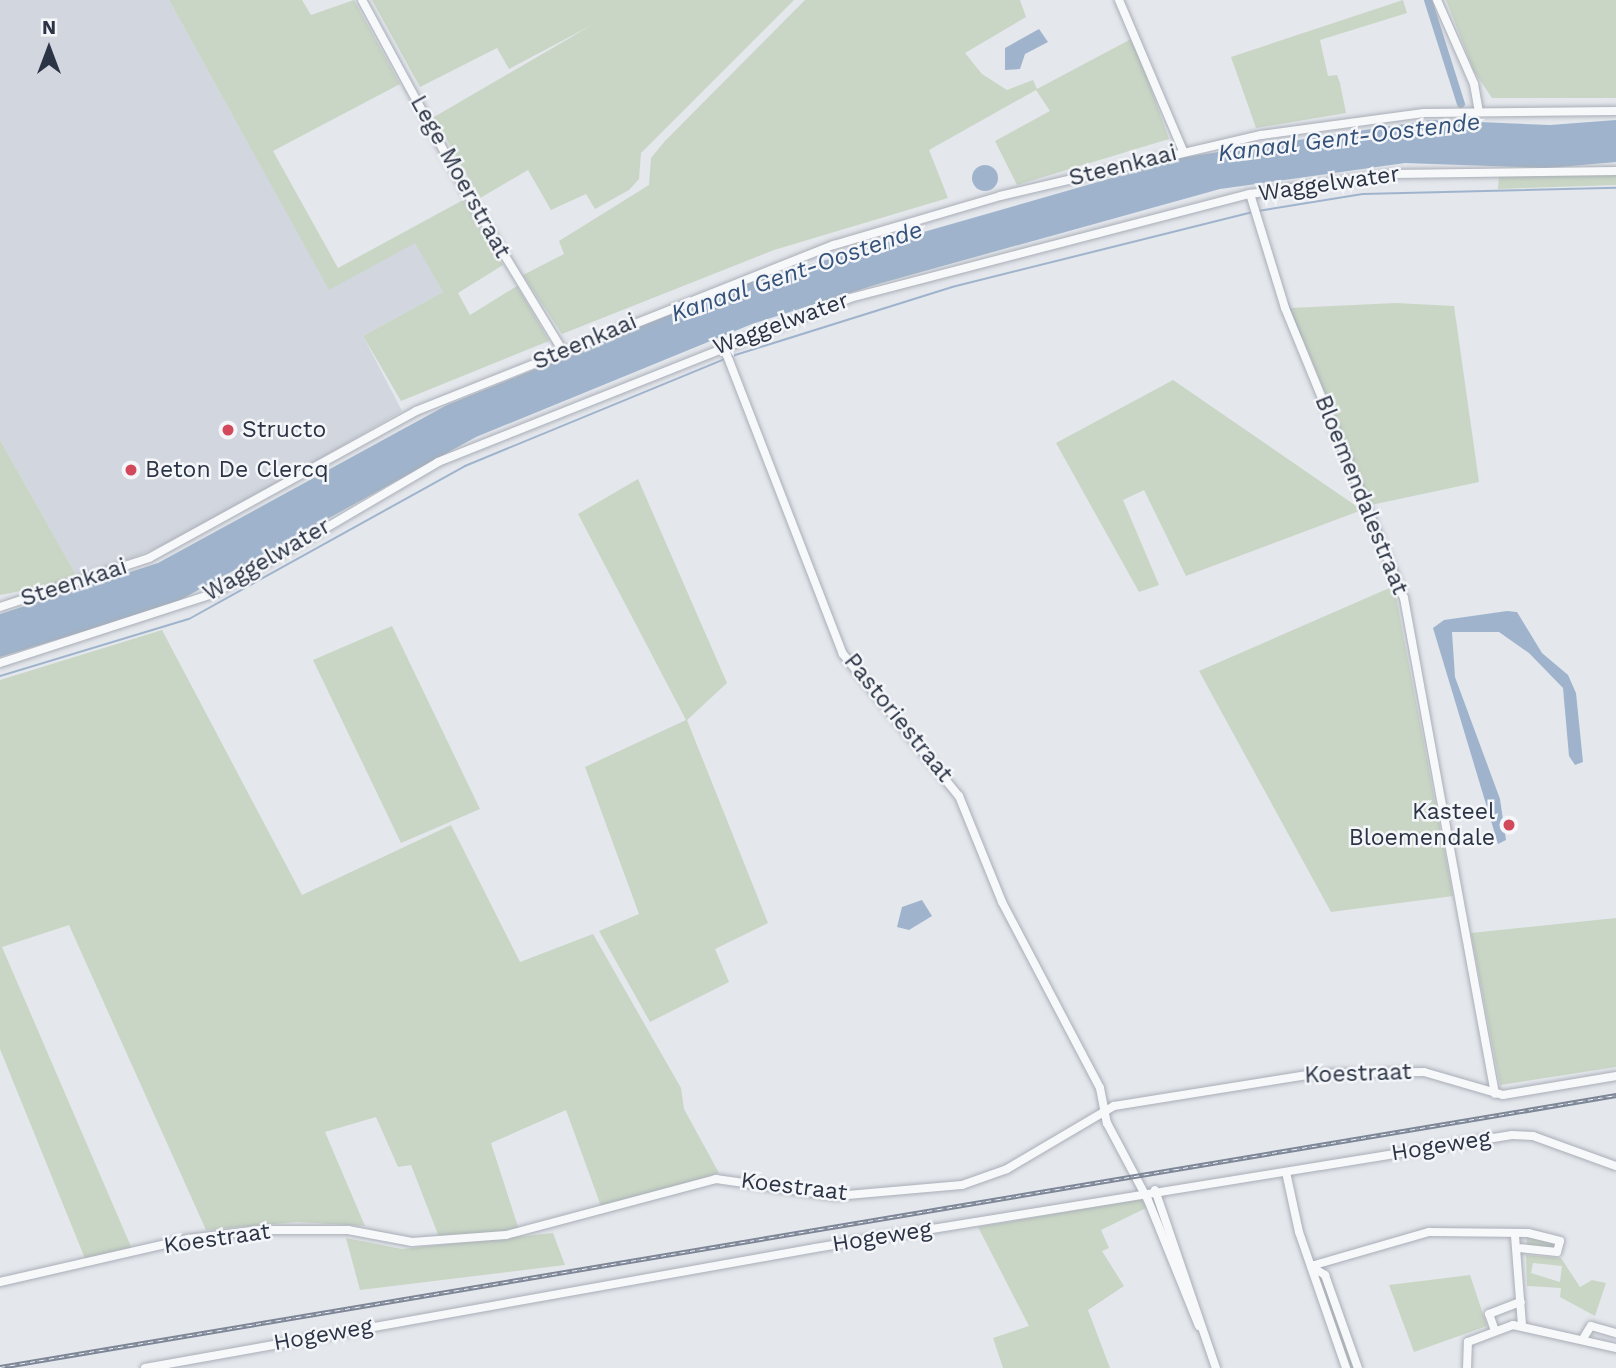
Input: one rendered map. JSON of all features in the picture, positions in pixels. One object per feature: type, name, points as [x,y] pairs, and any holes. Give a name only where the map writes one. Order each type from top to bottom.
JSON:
[{"type":"street","name":"Lege Moerstraat","points":[[362,0],[465,190],[564,351]]},
{"type":"street","points":[[1119,0],[1183,151]]},
{"type":"street","points":[[1437,0],[1474,84],[1479,112]]},
{"type":"street","name":"Steenkaai","points":[[0,607],[149,558],[416,411],[834,245],[1183,151],[1375,119],[1479,112],[1616,111]]},
{"type":"street","name":"Waggelwater","points":[[0,663],[215,593],[438,462],[726,353],[875,291],[1250,194],[1394,174],[1616,171]]},
{"type":"street","name":"Bloemendalestraat","points":[[1250,194],[1285,308],[1404,598],[1495,1094]]},
{"type":"street","name":"Pastoriestraat","points":[[726,353],[843,654],[952,783],[1002,902],[1100,1088],[1106,1113],[1182,1268],[1199,1326]]},
{"type":"street","name":"Koestraat","points":[[0,1282],[188,1239],[259,1230],[348,1230],[412,1242],[506,1236],[716,1179],[836,1196],[962,1185],[996,1175],[1106,1113],[1164,1096],[1339,1072],[1424,1072],[1495,1094],[1616,1076]]},
{"type":"street","name":"Hogeweg","points":[[145,1368],[1155,1190],[1521,1134],[1616,1166]]},
{"type":"street","points":[[1286,1172],[1311,1266],[1346,1368]]},
{"type":"street","name":"Pastoriestraat","points":[[1155,1190],[1173,1272],[1216,1368]]},
{"type":"street","points":[[1311,1266],[1422,1233],[1515,1236],[1560,1241],[1557,1252],[1521,1248]]},
{"type":"street","points":[[1515,1236],[1521,1248],[1522,1324]]},
{"type":"street","points":[[1311,1266],[1325,1275],[1358,1368]]},
{"type":"street","points":[[1173,1272],[1182,1268]]},
{"type":"street","points":[[1494,1331],[1489,1314],[1521,1302]]},
{"type":"street","points":[[1467,1368],[1468,1342],[1494,1331],[1522,1324],[1616,1348]]},
{"type":"street","points":[[1584,1338],[1591,1326],[1616,1333]]},
{"type":"shaded area","points":[[0,0],[169,0],[329,289],[415,242],[443,292],[363,336],[402,411],[197,531],[79,580],[0,440]]},
{"type":"green space","points":[[169,0],[302,0],[311,15],[354,0],[400,84],[273,151],[338,268],[463,200],[503,265],[458,293],[470,315],[517,286],[549,341],[401,401],[363,336],[443,292],[415,243],[329,290]]},
{"type":"green space","points":[[372,0],[794,0],[641,153],[639,179],[629,190],[595,209],[586,194],[551,210],[528,170],[480,198],[434,117],[592,25],[509,69],[497,48],[420,87]]},
{"type":"green space","points":[[805,0],[1020,0],[1026,17],[965,53],[982,74],[1007,90],[1033,80],[1037,89],[1133,38],[1169,139],[1017,185],[995,141],[1050,111],[1036,90],[929,150],[948,198],[774,250],[562,334],[523,275],[564,254],[559,241],[649,185],[651,158],[665,141]]},
{"type":"green space","points":[[1403,0],[1407,13],[1320,40],[1328,76],[1337,75],[1346,113],[1256,128],[1231,57]]},
{"type":"green space","points":[[1446,0],[1616,0],[1616,98],[1492,98],[1474,71]]},
{"type":"green space","points":[[1616,175],[1616,185],[1498,189],[1499,176]]},
{"type":"green space","points":[[1396,303],[1454,306],[1479,482],[1371,505],[1290,308]]},
{"type":"green space","points":[[1173,380],[1362,510],[1186,576],[1144,490],[1123,500],[1159,585],[1139,592],[1056,443]]},
{"type":"green space","points":[[0,440],[79,580],[0,595]]},
{"type":"green space","points":[[638,479],[727,683],[687,720],[768,923],[715,949],[729,982],[650,1022],[599,931],[639,914],[585,767],[686,720],[578,514]]},
{"type":"green space","points":[[1394,586],[1453,896],[1331,912],[1199,671]]},
{"type":"green space","points":[[392,626],[480,809],[401,843],[313,660]]},
{"type":"green space","points":[[162,630],[302,895],[451,825],[520,962],[593,934],[681,1088],[684,1109],[719,1173],[602,1209],[566,1110],[491,1143],[519,1230],[439,1237],[411,1165],[398,1167],[376,1117],[325,1132],[365,1226],[297,1222],[206,1230],[69,925],[2,947],[132,1249],[86,1261],[0,1049],[0,680]]},
{"type":"green space","points":[[1616,918],[1616,1067],[1500,1085],[1471,933]]},
{"type":"green space","points":[[1142,1199],[1146,1208],[1101,1230],[1109,1248],[1102,1251],[1124,1286],[1088,1310],[1110,1368],[1003,1368],[993,1338],[1029,1326],[978,1227]]},
{"type":"green space","points":[[553,1233],[565,1265],[360,1290],[346,1238],[402,1249]]},
{"type":"green space","points":[[1527,1236],[1553,1242],[1554,1248],[1527,1246]]},
{"type":"green space","points":[[1526,1255],[1561,1258],[1580,1287],[1592,1280],[1606,1283],[1595,1316],[1560,1297],[1561,1288],[1527,1286]],"holes":[[[1533,1263],[1562,1266],[1560,1282],[1531,1273]]]},
{"type":"green space","points":[[1320,1275],[1322,1276],[1354,1368],[1350,1368]]},
{"type":"green space","points":[[1470,1275],[1487,1326],[1414,1352],[1389,1285]]},
{"type":"water","points":[[1039,29],[1048,42],[1025,54],[1020,69],[1005,70],[1005,48]]},
{"type":"water","name":"Kanaal Gent-Oostende","points":[[1431,120],[1550,125],[1616,120],[1616,162],[1549,168],[1405,163],[1220,189],[878,284],[752,324],[476,437],[173,604],[0,657],[0,614],[158,563],[447,405],[756,280],[1185,157]]},
{"type":"water","points":[[985,165],[994,169],[998,178],[994,187],[985,191],[976,187],[972,178],[976,169]]},
{"type":"water","points":[[1517,612],[1542,653],[1568,675],[1576,693],[1583,762],[1575,765],[1569,756],[1563,688],[1529,653],[1499,632],[1452,632],[1455,677],[1500,799],[1506,840],[1498,844],[1433,628],[1444,620]]},
{"type":"water","points":[[922,900],[932,916],[909,930],[897,927],[902,907]]},
{"type":"waterway","name":"Kanaal Gent-Oostende","points":[[1428,0],[1461,104]]},
{"type":"waterway","points":[[1258,211],[1363,194],[1616,188]]},
{"type":"waterway","points":[[729,357],[952,287],[1253,212]]},
{"type":"waterway","points":[[1287,302],[1301,336]]},
{"type":"waterway","points":[[0,676],[189,619],[465,466],[724,359]]},
{"type":"waterway","points":[[1367,497],[1389,550]]},
{"type":"waterway","points":[[1368,521],[1372,530]]},
{"type":"railway","points":[[0,1367],[1616,1095]]},
{"type":"place","name":"Structo","points":[[228,430]]},
{"type":"place","name":"Beton De Clercq","points":[[131,470]]},
{"type":"place","name":"Kasteel Bloemendale","points":[[1509,825]]}]
